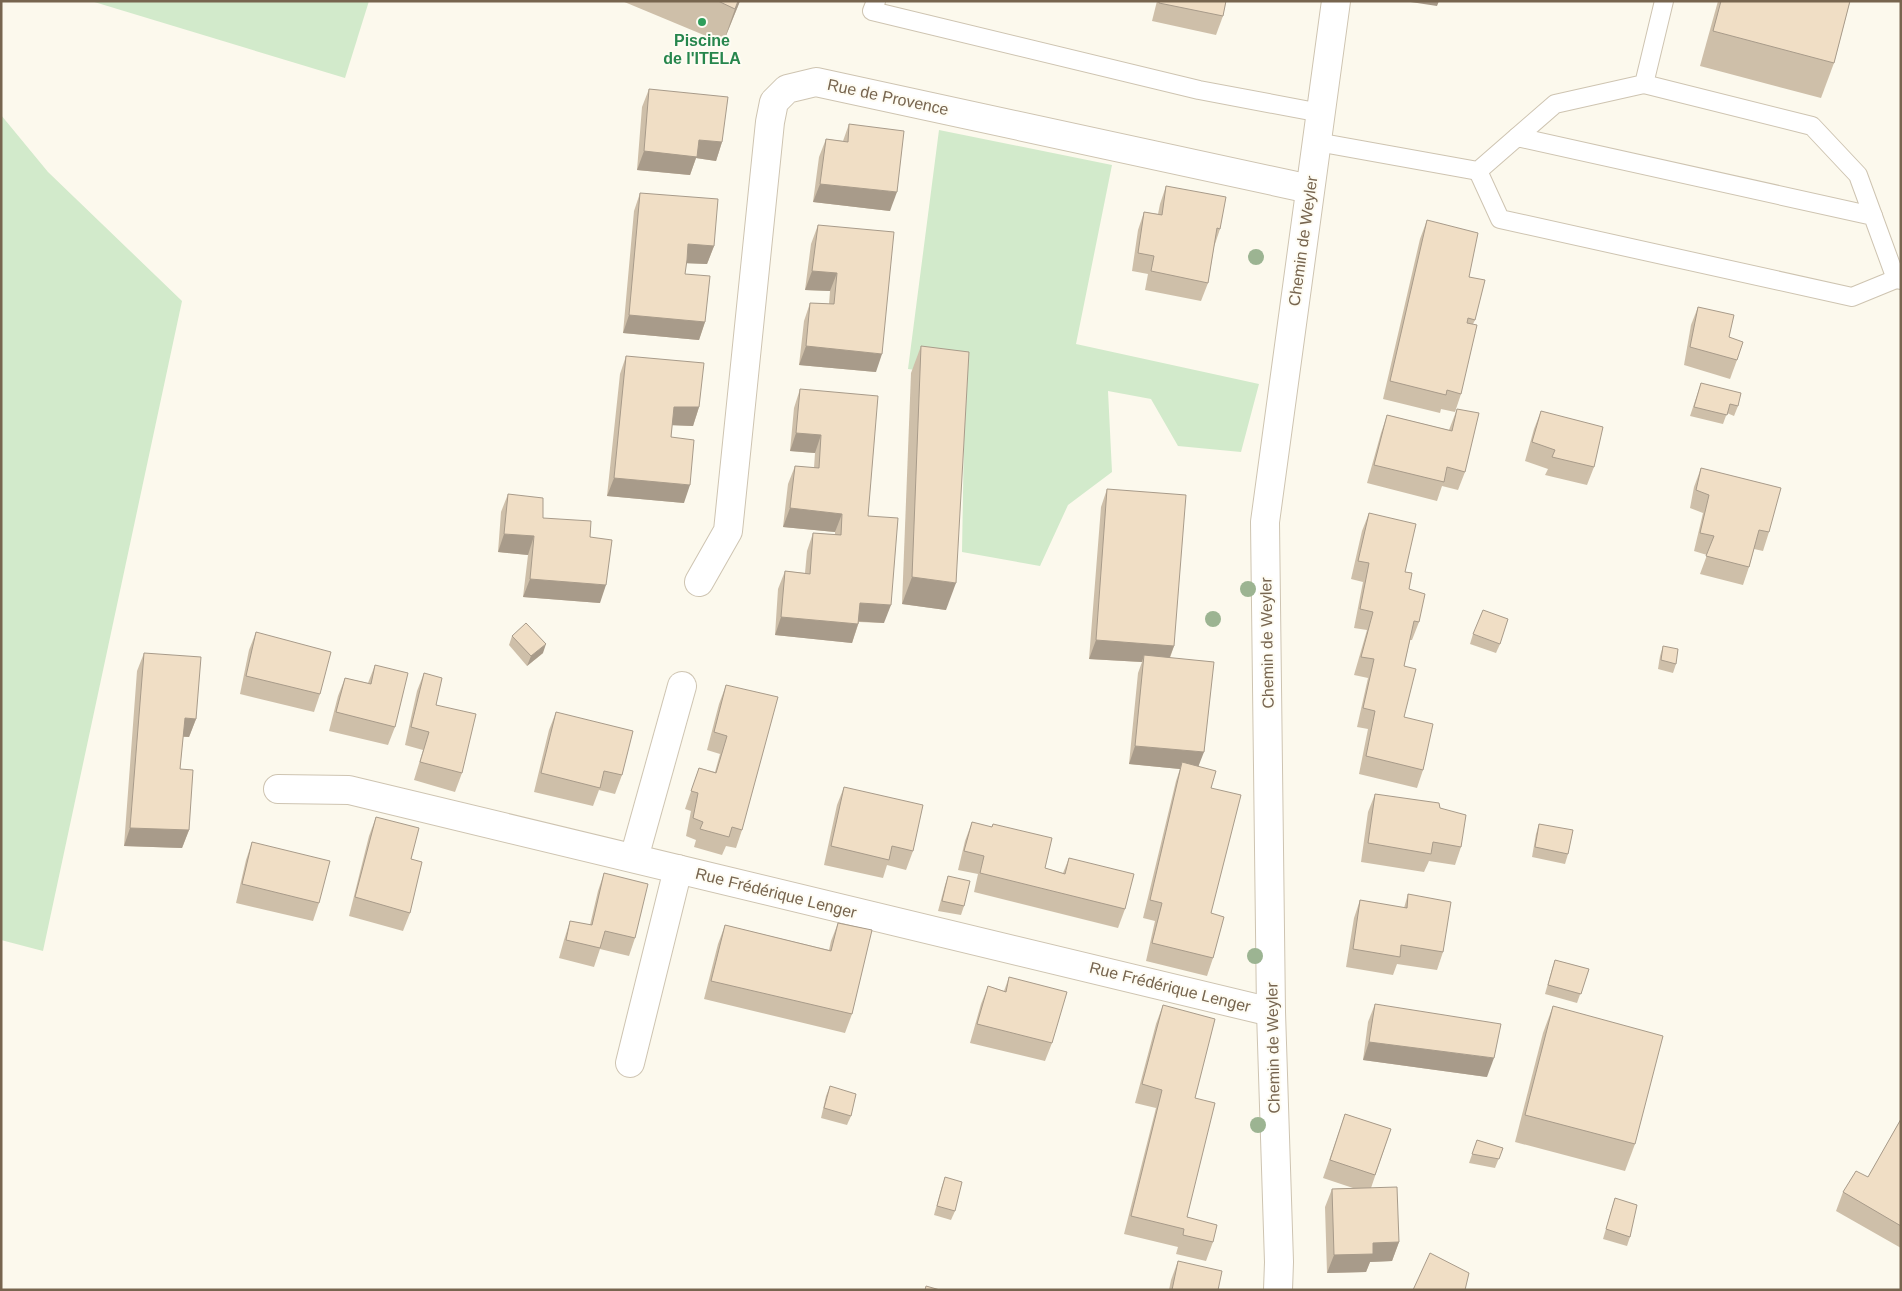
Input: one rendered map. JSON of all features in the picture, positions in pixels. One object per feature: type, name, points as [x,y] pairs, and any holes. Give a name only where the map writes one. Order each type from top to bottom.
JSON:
[{"type":"street","name":"Chemin de Weyler","points":[[1278,1290],[1279,1262],[1271,1012],[1265,522],[1336,1]]},
{"type":"street","name":"Rue de Provence","points":[[699,582],[728,532],[770,122],[774,102],[787,90],[816,82],[1310,189]]},
{"type":"street","points":[[634,858],[682,686]]},
{"type":"street","name":"Rue Frédérique Lenger","points":[[278,789],[350,790],[1271,1012]]},
{"type":"street","points":[[630,1063],[678,869]]},
{"type":"lane","points":[[876,1],[872,11],[1199,90],[1321,113]]},
{"type":"lane","points":[[1644,84],[1664,1]]},
{"type":"lane","points":[[1644,84],[1812,126],[1858,175],[1898,280],[1852,297],[1500,219],[1478,171],[1555,104],[1644,84]]},
{"type":"lane","points":[[1517,137],[1873,216]]},
{"type":"lane","points":[[1317,142],[1478,171]]},
{"type":"green space","points":[[91,1],[369,1],[345,78]]},
{"type":"green space","points":[[1,115],[48,172],[182,301],[43,951],[1,940]]},
{"type":"green space","points":[[939,130],[1112,165],[1076,344],[1259,384],[1241,452],[1178,446],[1151,399],[1108,391],[1112,472],[1068,505],[1040,566],[962,552],[965,377],[908,369]]},
{"type":"building","points":[[718,1],[738,1],[735,9]]},
{"type":"building","points":[[1159,1],[1226,1],[1223,16],[1159,3]]},
{"type":"building","points":[[1721,1],[1850,1],[1834,63],[1713,31]]},
{"type":"building","points":[[649,89],[728,97],[722,142],[699,140],[697,157],[644,151]]},
{"type":"building","points":[[849,124],[904,131],[897,192],[820,184],[826,139],[848,142]]},
{"type":"building","points":[[1166,186],[1226,197],[1220,229],[1217,228],[1208,283],[1151,271],[1154,256],[1138,253],[1144,212],[1162,215]]},
{"type":"building","points":[[640,193],[718,199],[714,246],[688,244],[685,274],[710,276],[705,322],[629,315]]},
{"type":"building","points":[[1427,220],[1478,233],[1469,277],[1485,280],[1475,320],[1468,318],[1467,323],[1477,325],[1461,394],[1447,390],[1446,395],[1390,381]]},
{"type":"building","points":[[818,225],[894,232],[882,354],[806,346],[810,303],[834,304],[837,273],[812,271]]},
{"type":"building","points":[[1698,307],[1734,315],[1729,337],[1743,342],[1737,360],[1690,347]]},
{"type":"building","points":[[921,346],[969,352],[956,583],[912,577]]},
{"type":"building","points":[[626,356],[704,363],[699,407],[674,407],[671,437],[694,440],[690,485],[614,478]]},
{"type":"building","points":[[1701,383],[1741,393],[1738,406],[1730,404],[1727,415],[1694,407]]},
{"type":"building","points":[[800,389],[878,396],[868,516],[898,518],[891,605],[860,603],[858,624],[781,617],[785,571],[810,574],[813,533],[841,535],[842,514],[790,508],[795,466],[819,468],[821,435],[796,433]]},
{"type":"building","points":[[1457,409],[1479,413],[1465,472],[1447,467],[1444,482],[1374,465],[1387,415],[1452,431]]},
{"type":"building","points":[[1541,411],[1603,427],[1594,467],[1552,457],[1555,450],[1532,442]]},
{"type":"building","points":[[1701,468],[1781,488],[1769,532],[1759,530],[1749,567],[1706,556],[1714,536],[1700,533],[1709,495],[1696,490]]},
{"type":"building","points":[[1107,489],[1186,495],[1174,646],[1096,640]]},
{"type":"building","points":[[508,494],[543,498],[543,518],[591,521],[590,537],[612,540],[606,585],[530,579],[534,536],[504,534]]},
{"type":"building","points":[[1369,513],[1416,524],[1405,572],[1412,573],[1409,589],[1425,594],[1419,622],[1414,621],[1404,666],[1416,669],[1404,717],[1433,724],[1423,770],[1366,756],[1375,711],[1363,708],[1374,659],[1361,657],[1373,612],[1360,609],[1369,563],[1358,561]]},
{"type":"building","points":[[1483,610],[1508,619],[1500,644],[1473,634]]},
{"type":"building","points":[[526,623],[546,644],[531,656],[512,636]]},
{"type":"building","points":[[256,632],[331,652],[320,694],[246,676]]},
{"type":"building","points":[[1663,646],[1678,649],[1676,664],[1661,660]]},
{"type":"building","points":[[144,653],[201,657],[196,719],[185,718],[180,769],[193,770],[189,830],[130,828]]},
{"type":"building","points":[[1144,655],[1214,662],[1204,752],[1135,746]]},
{"type":"building","points":[[375,665],[408,673],[395,727],[336,712],[345,678],[371,684]]},
{"type":"building","points":[[424,673],[442,678],[436,705],[476,714],[462,773],[420,762],[429,732],[411,727]]},
{"type":"building","points":[[726,685],[778,697],[742,830],[732,827],[729,837],[700,829],[703,822],[693,818],[698,793],[691,791],[699,768],[716,773],[727,736],[714,732]]},
{"type":"building","points":[[556,712],[633,731],[622,775],[604,771],[600,788],[541,773]]},
{"type":"building","points":[[1182,762],[1216,771],[1211,788],[1241,795],[1211,913],[1224,917],[1213,958],[1152,943],[1162,903],[1150,900]]},
{"type":"building","points":[[844,787],[923,805],[913,851],[892,846],[889,860],[831,846]]},
{"type":"building","points":[[1375,794],[1439,803],[1440,808],[1466,815],[1461,847],[1433,842],[1431,854],[1368,843]]},
{"type":"building","points":[[376,817],[419,828],[411,859],[422,862],[410,913],[355,897]]},
{"type":"building","points":[[972,822],[992,827],[993,824],[1052,838],[1045,868],[1065,874],[1069,858],[1134,874],[1125,909],[980,873],[984,856],[964,851]]},
{"type":"building","points":[[1539,824],[1573,830],[1568,854],[1535,847]]},
{"type":"building","points":[[252,842],[330,861],[319,903],[242,884]]},
{"type":"building","points":[[604,873],[648,884],[635,938],[605,931],[600,948],[566,940],[570,921],[592,925]]},
{"type":"building","points":[[948,876],[970,881],[964,906],[942,901]]},
{"type":"building","points":[[1408,894],[1451,902],[1443,952],[1401,945],[1400,957],[1353,949],[1360,900],[1407,908]]},
{"type":"building","points":[[838,923],[872,930],[852,1014],[711,981],[725,925],[831,951]]},
{"type":"building","points":[[1555,960],[1589,969],[1581,994],[1548,985]]},
{"type":"building","points":[[1009,977],[1067,992],[1052,1043],[977,1024],[988,986],[1006,992]]},
{"type":"building","points":[[1375,1004],[1501,1024],[1494,1058],[1369,1042]]},
{"type":"building","points":[[1163,1005],[1215,1019],[1195,1098],[1215,1103],[1187,1217],[1217,1225],[1213,1242],[1183,1235],[1184,1229],[1131,1216],[1162,1090],[1142,1084]]},
{"type":"building","points":[[1553,1006],[1663,1036],[1635,1144],[1525,1115]]},
{"type":"building","points":[[830,1086],[856,1094],[851,1116],[824,1108]]},
{"type":"building","points":[[1345,1114],[1391,1129],[1375,1175],[1330,1160]]},
{"type":"building","points":[[1901,1119],[1901,1226],[1843,1192],[1856,1171],[1868,1177]]},
{"type":"building","points":[[1477,1140],[1503,1148],[1499,1159],[1472,1154]]},
{"type":"building","points":[[945,1177],[962,1182],[955,1211],[937,1206]]},
{"type":"building","points":[[1397,1187],[1399,1242],[1373,1243],[1373,1254],[1334,1255],[1332,1189]]},
{"type":"building","points":[[1615,1198],[1637,1205],[1630,1237],[1606,1229]]},
{"type":"building","points":[[1430,1253],[1469,1273],[1465,1290],[1413,1290]]},
{"type":"building","points":[[1178,1261],[1222,1271],[1218,1290],[1172,1290]]},
{"type":"building","points":[[926,1286],[940,1290],[925,1290]]},
{"type":"place","name":"Piscine de l'ITELA","points":[[702,22]]}]
